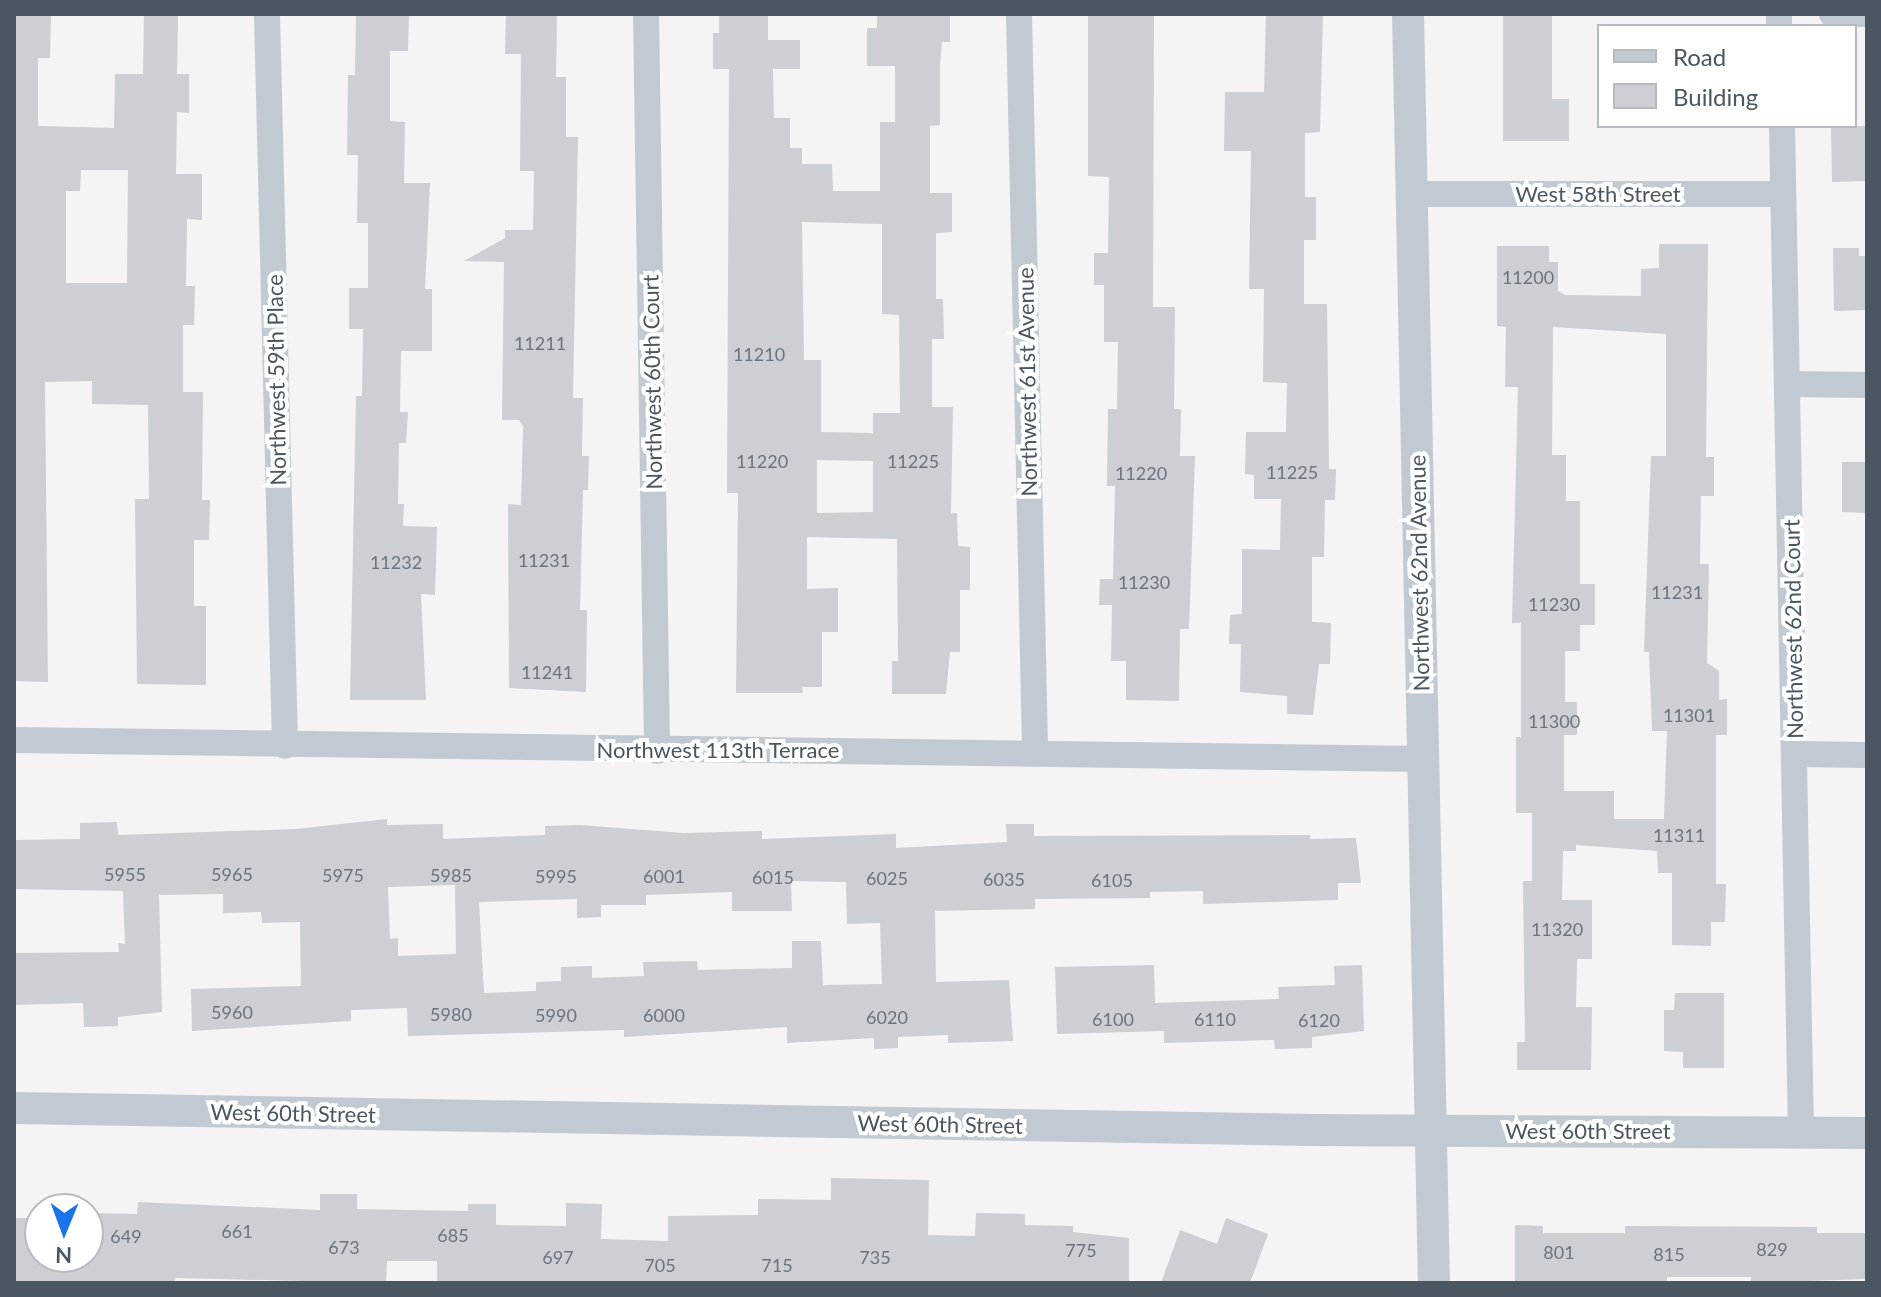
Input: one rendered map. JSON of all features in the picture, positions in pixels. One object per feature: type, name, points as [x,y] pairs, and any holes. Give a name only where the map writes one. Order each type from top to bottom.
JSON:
[{"type":"street","name":"Northwest 59th Place","points":[[267,14],[285,746]]},
{"type":"street","name":"Northwest 60th Court","points":[[646,14],[657,751]]},
{"type":"street","name":"Northwest 61st Avenue","points":[[1019,14],[1035,750]]},
{"type":"street","name":"Northwest 62nd Avenue","points":[[1408,14],[1434,1283]]},
{"type":"street","points":[[1832,14],[1867,14]]},
{"type":"street","name":"Northwest 62nd Court","points":[[1782,128],[1801,1131]]},
{"type":"street","name":"West 58th Street","points":[[1413,194],[1783,194]]},
{"type":"street","points":[[1788,384],[1867,385]]},
{"type":"street","name":"Northwest 113th Terrace","points":[[14,740],[657,751],[1035,750],[1422,759]]},
{"type":"street","points":[[1796,754],[1867,755]]},
{"type":"street","name":"West 60th Street","points":[[14,1108],[1430,1132],[1867,1133]]},
{"type":"building","points":[[14,14],[51,14],[50,58],[38,58],[38,126],[114,128],[115,74],[143,74],[144,14],[178,14],[177,74],[189,74],[189,113],[177,112],[176,174],[202,174],[202,220],[187,219],[186,286],[195,286],[194,325],[183,325],[183,392],[203,392],[202,500],[210,500],[209,540],[194,540],[194,606],[206,606],[206,685],[137,684],[135,499],[149,499],[148,405],[92,404],[92,381],[45,382],[48,682],[14,681]],"holes":[[[81,170],[128,170],[127,283],[66,283],[66,191],[80,191]]]},
{"type":"building","points":[[356,14],[409,14],[408,51],[390,51],[390,121],[405,122],[404,183],[430,183],[425,289],[432,289],[432,351],[401,351],[400,412],[408,412],[406,443],[399,443],[398,504],[404,504],[403,526],[437,527],[435,595],[421,594],[426,700],[350,700],[356,396],[362,396],[363,329],[349,329],[349,288],[368,288],[368,223],[357,223],[358,155],[347,155],[348,75],[355,75]]},
{"type":"building","points":[[506,14],[557,14],[556,77],[566,77],[566,137],[578,137],[573,398],[583,398],[582,456],[589,456],[588,490],[583,490],[580,610],[587,610],[586,692],[509,688],[508,504],[521,505],[523,426],[519,420],[502,420],[504,262],[464,261],[505,238],[505,230],[533,230],[534,171],[520,171],[521,54],[505,54]]},
{"type":"building","points":[[719,14],[768,14],[768,40],[800,40],[800,69],[773,69],[774,118],[790,118],[790,148],[802,148],[802,164],[832,164],[833,191],[880,191],[880,122],[895,122],[895,66],[867,66],[867,28],[877,28],[877,14],[950,14],[950,42],[942,42],[940,125],[930,126],[930,193],[952,193],[952,232],[936,233],[936,299],[943,299],[944,339],[932,339],[932,407],[953,407],[951,513],[957,513],[958,546],[970,547],[970,590],[960,590],[960,652],[950,652],[946,694],[892,694],[892,661],[898,661],[897,539],[807,537],[807,589],[838,588],[838,632],[822,632],[822,687],[802,687],[803,693],[736,693],[738,493],[727,493],[729,69],[713,69],[713,33],[719,33]],"holes":[[[802,222],[882,224],[882,314],[899,315],[900,413],[873,413],[873,433],[821,432],[821,360],[804,360]],[[817,460],[873,461],[873,512],[817,513]]]},
{"type":"building","points":[[1154,14],[1153,307],[1175,307],[1174,409],[1181,409],[1180,456],[1195,456],[1189,629],[1180,629],[1179,701],[1126,700],[1126,661],[1111,661],[1112,605],[1099,605],[1100,579],[1113,579],[1115,486],[1107,486],[1108,409],[1117,409],[1118,342],[1104,342],[1104,285],[1094,285],[1094,253],[1108,253],[1109,177],[1088,176],[1088,15]]},
{"type":"building","points":[[1266,14],[1323,14],[1320,132],[1305,133],[1305,197],[1316,197],[1316,240],[1304,240],[1304,304],[1327,304],[1329,469],[1336,469],[1335,500],[1325,500],[1324,557],[1312,557],[1312,622],[1331,623],[1330,664],[1319,664],[1313,715],[1287,714],[1287,696],[1240,692],[1241,644],[1229,644],[1230,615],[1242,614],[1242,549],[1280,550],[1281,499],[1254,499],[1254,475],[1245,474],[1246,432],[1286,432],[1287,383],[1263,382],[1264,289],[1249,289],[1251,151],[1224,151],[1225,92],[1264,92]]},
{"type":"building","points":[[1503,14],[1552,14],[1552,99],[1569,99],[1569,141],[1503,141]]},
{"type":"building","points":[[1867,126],[1867,181],[1832,182],[1831,128]]},
{"type":"building","points":[[1659,244],[1708,244],[1706,457],[1714,457],[1714,496],[1701,496],[1700,564],[1709,564],[1707,663],[1719,671],[1719,700],[1727,699],[1727,735],[1716,735],[1716,884],[1726,884],[1725,922],[1711,922],[1711,946],[1672,945],[1672,873],[1658,873],[1657,851],[1576,845],[1576,851],[1563,851],[1562,900],[1592,900],[1592,959],[1577,959],[1576,1007],[1592,1007],[1591,1070],[1517,1070],[1517,1042],[1525,1042],[1523,881],[1532,881],[1532,813],[1516,813],[1516,737],[1521,737],[1521,623],[1512,623],[1518,387],[1505,387],[1506,327],[1497,326],[1497,246],[1549,246],[1549,262],[1558,262],[1558,291],[1565,295],[1641,296],[1641,269],[1659,268]],"holes":[[[1553,327],[1666,334],[1666,456],[1651,456],[1644,652],[1649,652],[1652,731],[1667,731],[1664,819],[1614,819],[1614,791],[1564,791],[1564,735],[1577,735],[1577,702],[1565,702],[1565,651],[1580,651],[1580,625],[1595,625],[1595,584],[1580,584],[1580,501],[1566,501],[1566,455],[1552,455]]]},
{"type":"building","points":[[1833,248],[1859,248],[1859,256],[1867,256],[1867,310],[1834,311]]},
{"type":"building","points":[[1842,462],[1867,462],[1867,513],[1842,512]]},
{"type":"building","points":[[387,819],[387,825],[443,824],[443,839],[545,835],[545,826],[580,825],[683,833],[762,831],[762,839],[896,834],[896,848],[1007,842],[1006,824],[1034,824],[1034,836],[1310,835],[1310,839],[1356,838],[1361,883],[1338,883],[1338,900],[1203,904],[1203,891],[1150,892],[1150,898],[1035,899],[1035,909],[935,911],[936,982],[1009,980],[1013,1041],[948,1043],[948,1035],[898,1037],[898,1048],[874,1049],[874,1038],[787,1043],[787,1027],[624,1037],[624,1030],[408,1036],[407,1008],[351,1010],[351,1021],[192,1031],[191,989],[301,986],[300,922],[262,923],[261,912],[223,913],[223,894],[159,895],[162,1012],[118,1017],[118,1026],[84,1027],[83,1003],[14,1005],[14,953],[119,952],[118,943],[125,944],[123,891],[14,889],[14,840],[80,839],[80,823],[117,822],[118,835],[296,829]],"holes":[[[791,881],[846,882],[847,924],[880,923],[882,984],[823,985],[821,941],[792,941],[792,968],[698,970],[697,961],[643,962],[644,976],[592,978],[592,966],[561,967],[561,981],[536,982],[536,991],[484,993],[479,902],[577,899],[577,918],[601,917],[601,905],[646,905],[646,895],[732,892],[732,911],[792,911]],[[455,885],[456,954],[398,956],[398,938],[390,939],[388,887]]]},
{"type":"building","points":[[1154,965],[1155,1003],[1279,999],[1278,987],[1335,985],[1334,966],[1362,965],[1364,1031],[1312,1037],[1312,1048],[1275,1049],[1274,1040],[1164,1043],[1164,1031],[1057,1034],[1055,967]]},
{"type":"building","points":[[1675,993],[1724,993],[1724,1068],[1683,1068],[1683,1052],[1664,1051],[1664,1010],[1674,1010]]},
{"type":"building","points":[[831,1178],[929,1180],[928,1235],[975,1236],[976,1213],[1025,1214],[1025,1225],[1073,1226],[1073,1232],[1129,1238],[1129,1283],[437,1283],[437,1261],[387,1261],[386,1283],[175,1278],[175,1283],[14,1283],[14,1218],[24,1218],[24,1273],[104,1273],[104,1213],[137,1214],[138,1202],[320,1210],[320,1194],[357,1194],[357,1209],[468,1211],[468,1204],[496,1204],[496,1225],[566,1226],[566,1203],[602,1204],[601,1239],[668,1241],[668,1216],[758,1215],[758,1199],[831,1200]]},
{"type":"building","points":[[1226,1218],[1268,1234],[1250,1283],[1161,1283],[1180,1230],[1217,1244]]},
{"type":"building","points":[[1515,1225],[1543,1226],[1543,1233],[1625,1233],[1625,1226],[1817,1227],[1817,1233],[1867,1233],[1867,1279],[1751,1283],[1751,1277],[1667,1277],[1667,1283],[1515,1283]]}]
